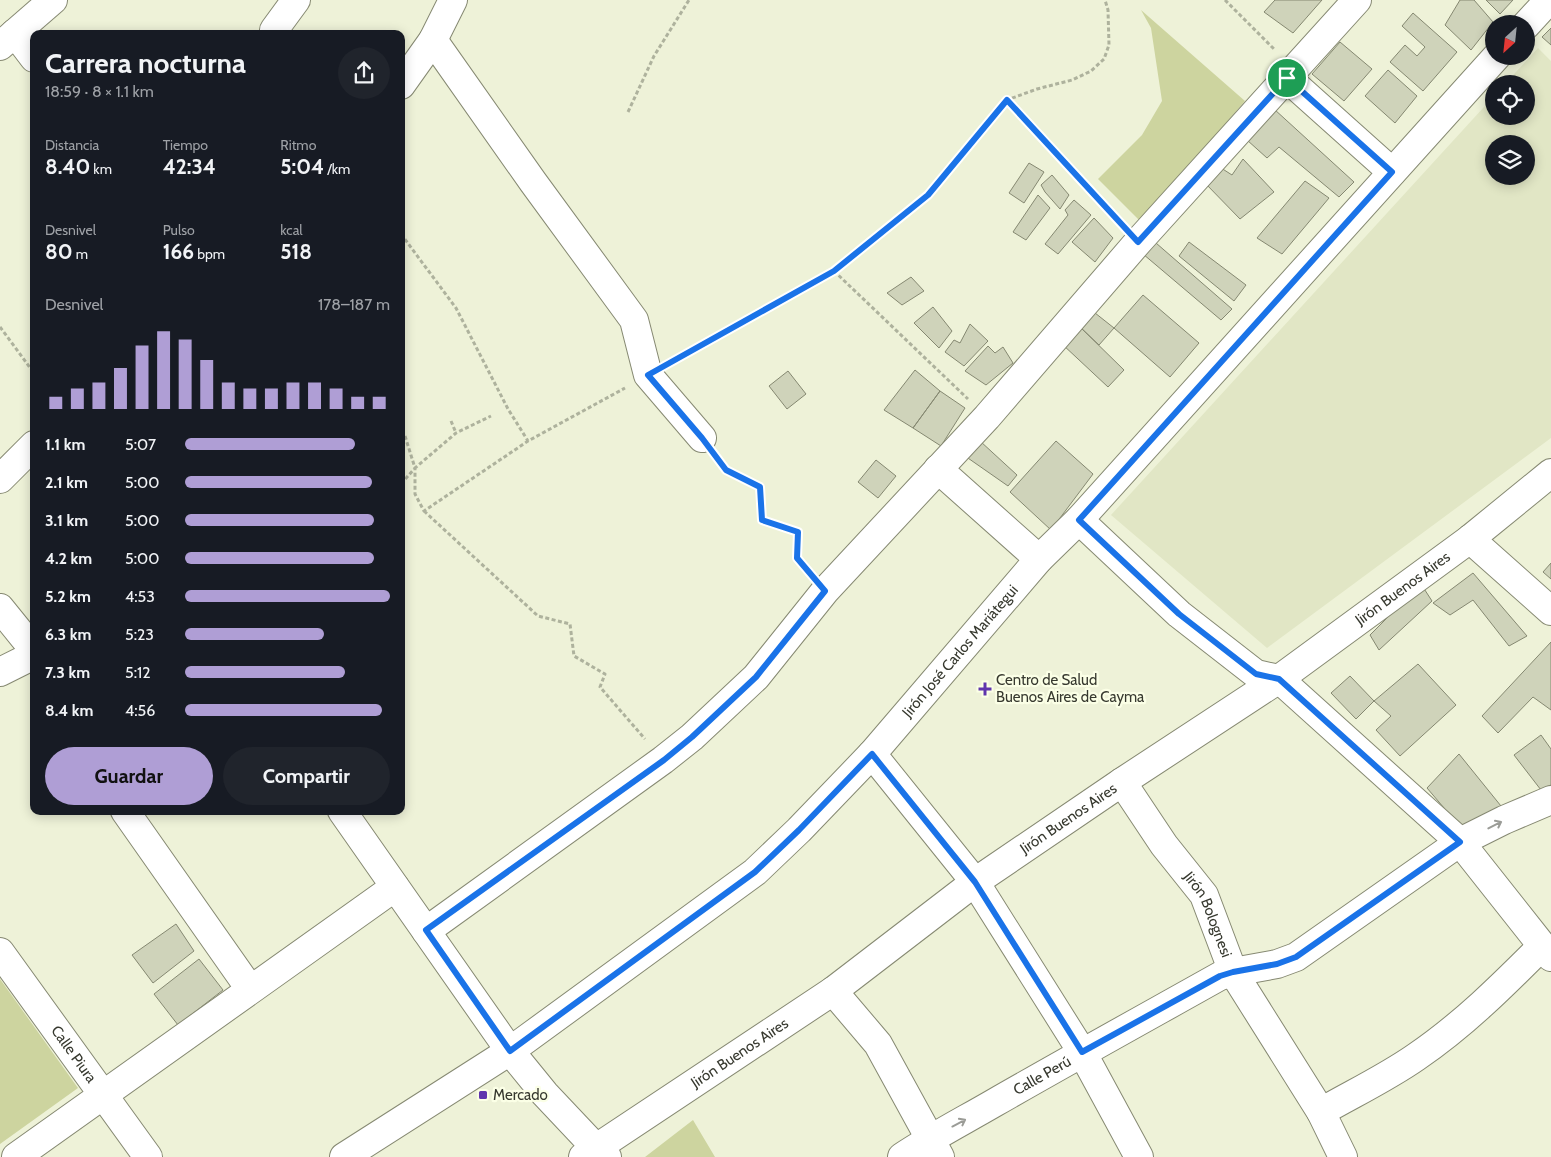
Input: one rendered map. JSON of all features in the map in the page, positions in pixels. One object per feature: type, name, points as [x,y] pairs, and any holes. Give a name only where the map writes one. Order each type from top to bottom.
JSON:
[{"type":"street","points":[[30,55],[7,40],[53,0]]},
{"type":"street","points":[[274,30],[296,0]]},
{"type":"street","points":[[405,79],[433,40],[453,0]]},
{"type":"street","points":[[426,930],[664,760],[692,737],[756,677],[825,591],[987,417],[1138,242],[1357,0]]},
{"type":"street","points":[[1535,15],[1549,0]]},
{"type":"street","points":[[433,40],[533,182],[634,320],[648,375],[702,438]]},
{"type":"street","name":"Jirón José Carlos Mariátegui","points":[[344,1157],[510,1051],[755,872],[799,830],[872,754],[1039,559],[1079,520],[1489,65]]},
{"type":"street","points":[[1287,78],[1392,172]]},
{"type":"street","points":[[0,480],[30,449]]},
{"type":"street","points":[[938,470],[1039,559]]},
{"type":"street","name":"Jirón Buenos Aires","points":[[596,1154],[833,991],[975,882],[1122,782],[1279,679],[1470,539],[1551,473]]},
{"type":"street","points":[[1079,520],[1179,614],[1256,674],[1279,679],[1460,842],[1546,952],[1416,1058],[1321,1112]]},
{"type":"street","points":[[1470,539],[1551,611]]},
{"type":"street","points":[[0,608],[24,664]]},
{"type":"street","points":[[872,754],[975,882],[1082,1052],[1139,1157]]},
{"type":"street","name":"Jirón Bolognesi","points":[[1122,782],[1164,845],[1204,895],[1233,972],[1321,1112],[1343,1157]]},
{"type":"street","name":"Calle Perú","points":[[902,1157],[935,1148],[972,1116],[1082,1052],[1220,976],[1277,964],[1296,957],[1460,842],[1504,820],[1551,800]]},
{"type":"street","points":[[128,815],[250,989]]},
{"type":"street","points":[[345,815],[510,1051],[596,1154]]},
{"type":"street","points":[[16,1157],[395,887]]},
{"type":"street","name":"Calle Piura","points":[[0,952],[148,1157]]},
{"type":"street","points":[[833,991],[878,1044],[935,1148]]},
{"type":"path","points":[[628,112],[654,56],[690,0]]},
{"type":"path","points":[[424,511],[528,441],[834,271],[928,195],[1007,100],[1037,89],[1072,80],[1091,71],[1104,59],[1109,45],[1108,10],[1105,0]]},
{"type":"path","points":[[1225,0],[1286,60],[1287,78]]},
{"type":"path","points":[[1007,100],[1138,242]]},
{"type":"path","points":[[405,239],[456,308],[508,410],[528,441]]},
{"type":"path","points":[[834,271],[987,417]]},
{"type":"path","points":[[0,327],[30,368]]},
{"type":"path","points":[[405,479],[415,468],[456,433],[491,416]]},
{"type":"path","points":[[451,421],[456,433]]},
{"type":"path","points":[[405,436],[415,468],[415,494],[424,511],[538,616],[570,624],[574,656],[605,674],[600,687],[664,760]]},
{"type":"path","points":[[702,438],[726,470],[760,487],[762,520],[798,532],[797,558],[825,591]]},
{"type":"shaded area","points":[[1141,10],[1245,101],[1141,222],[1098,179],[1142,135],[1162,101],[1151,28]]},
{"type":"shaded area","points":[[1538,48],[1551,61],[1551,438],[1267,648],[1111,515],[1485,106],[1485,125],[1535,125],[1535,75],[1513,75],[1522,65],[1535,65],[1535,51]]},
{"type":"shaded area","points":[[0,979],[78,1088],[0,1144]]},
{"type":"shaded area","points":[[693,1120],[715,1157],[645,1157]]},
{"type":"building","points":[[1275,0],[1322,0],[1293,33],[1264,12]]},
{"type":"building","points":[[1460,0],[1474,0],[1487,15],[1485,15],[1485,32],[1471,50],[1445,25]]},
{"type":"building","points":[[1486,0],[1513,0],[1500,14]]},
{"type":"building","points":[[1413,13],[1457,52],[1423,91],[1390,62],[1405,45],[1417,56],[1425,47],[1402,26]]},
{"type":"building","points":[[1551,28],[1551,45],[1542,37]]},
{"type":"building","points":[[1340,42],[1372,69],[1344,101],[1312,74]]},
{"type":"building","points":[[1388,70],[1417,96],[1395,123],[1365,96]]},
{"type":"building","points":[[1274,109],[1354,182],[1339,197],[1279,147],[1267,158],[1247,140]]},
{"type":"building","points":[[1243,159],[1274,192],[1240,219],[1205,183],[1218,166],[1232,175]]},
{"type":"building","points":[[1029,163],[1044,172],[1024,203],[1009,193]]},
{"type":"building","points":[[1052,175],[1069,195],[1060,209],[1041,185]]},
{"type":"building","points":[[1305,181],[1329,198],[1282,254],[1257,238]]},
{"type":"building","points":[[1038,195],[1050,208],[1026,240],[1013,232]]},
{"type":"building","points":[[1074,200],[1091,215],[1058,254],[1045,244],[1068,215],[1065,210]]},
{"type":"building","points":[[1094,218],[1113,238],[1095,262],[1072,242]]},
{"type":"building","points":[[1189,242],[1246,285],[1234,301],[1179,256]]},
{"type":"building","points":[[1156,243],[1232,309],[1221,320],[1143,254]]},
{"type":"building","points":[[911,277],[924,291],[902,305],[887,293]]},
{"type":"building","points":[[1143,295],[1199,343],[1170,377],[1114,328]]},
{"type":"building","points":[[933,307],[952,331],[939,348],[914,323]]},
{"type":"building","points":[[1090,309],[1114,328],[1099,345],[1078,325]]},
{"type":"building","points":[[970,324],[988,341],[964,366],[945,352],[954,340],[960,343]]},
{"type":"building","points":[[1078,325],[1124,370],[1108,387],[1062,344]]},
{"type":"building","points":[[988,346],[995,353],[1003,347],[1013,363],[986,385],[965,371]]},
{"type":"building","points":[[915,370],[940,391],[913,428],[884,410]]},
{"type":"building","points":[[788,371],[806,394],[787,409],[769,386]]},
{"type":"building","points":[[940,391],[965,408],[941,446],[913,428]]},
{"type":"building","points":[[980,441],[1017,475],[1008,486],[965,456]]},
{"type":"building","points":[[1056,441],[1093,474],[1051,530],[1010,492]]},
{"type":"building","points":[[876,460],[896,476],[878,498],[858,482]]},
{"type":"building","points":[[1551,563],[1551,579],[1543,572]]},
{"type":"building","points":[[1473,573],[1527,636],[1509,646],[1473,600],[1450,615],[1433,603]]},
{"type":"building","points":[[1421,584],[1432,601],[1379,650],[1370,635]]},
{"type":"building","points":[[1551,642],[1551,710],[1533,697],[1498,733],[1482,716]]},
{"type":"building","points":[[1418,664],[1456,705],[1400,756],[1376,730],[1391,716],[1374,701]]},
{"type":"building","points":[[1350,676],[1374,701],[1356,719],[1331,693]]},
{"type":"building","points":[[1541,735],[1551,749],[1551,785],[1541,790],[1514,755]]},
{"type":"building","points":[[1459,754],[1501,806],[1462,829],[1427,788]]},
{"type":"building","points":[[176,924],[194,951],[153,983],[132,955]]},
{"type":"building","points":[[199,959],[223,990],[178,1025],[154,994]]},
{"type":"place","name":"Centro de Salud Buenos Aires de Cayma","points":[[985,689]]},
{"type":"place","name":"Mercado","points":[[483,1095]]},
{"type":"route","points":[[1287,78],[1392,172],[1079,520],[1179,614],[1256,674],[1279,679],[1460,842],[1296,957],[1277,964],[1220,976],[1082,1052],[975,882],[872,754],[799,830],[755,872],[510,1051],[426,930],[664,760],[692,737],[756,677],[825,591],[797,558],[798,532],[762,520],[760,487],[726,470],[702,438],[648,375],[834,271],[928,195],[1007,100],[1138,242],[1287,78]]}]
